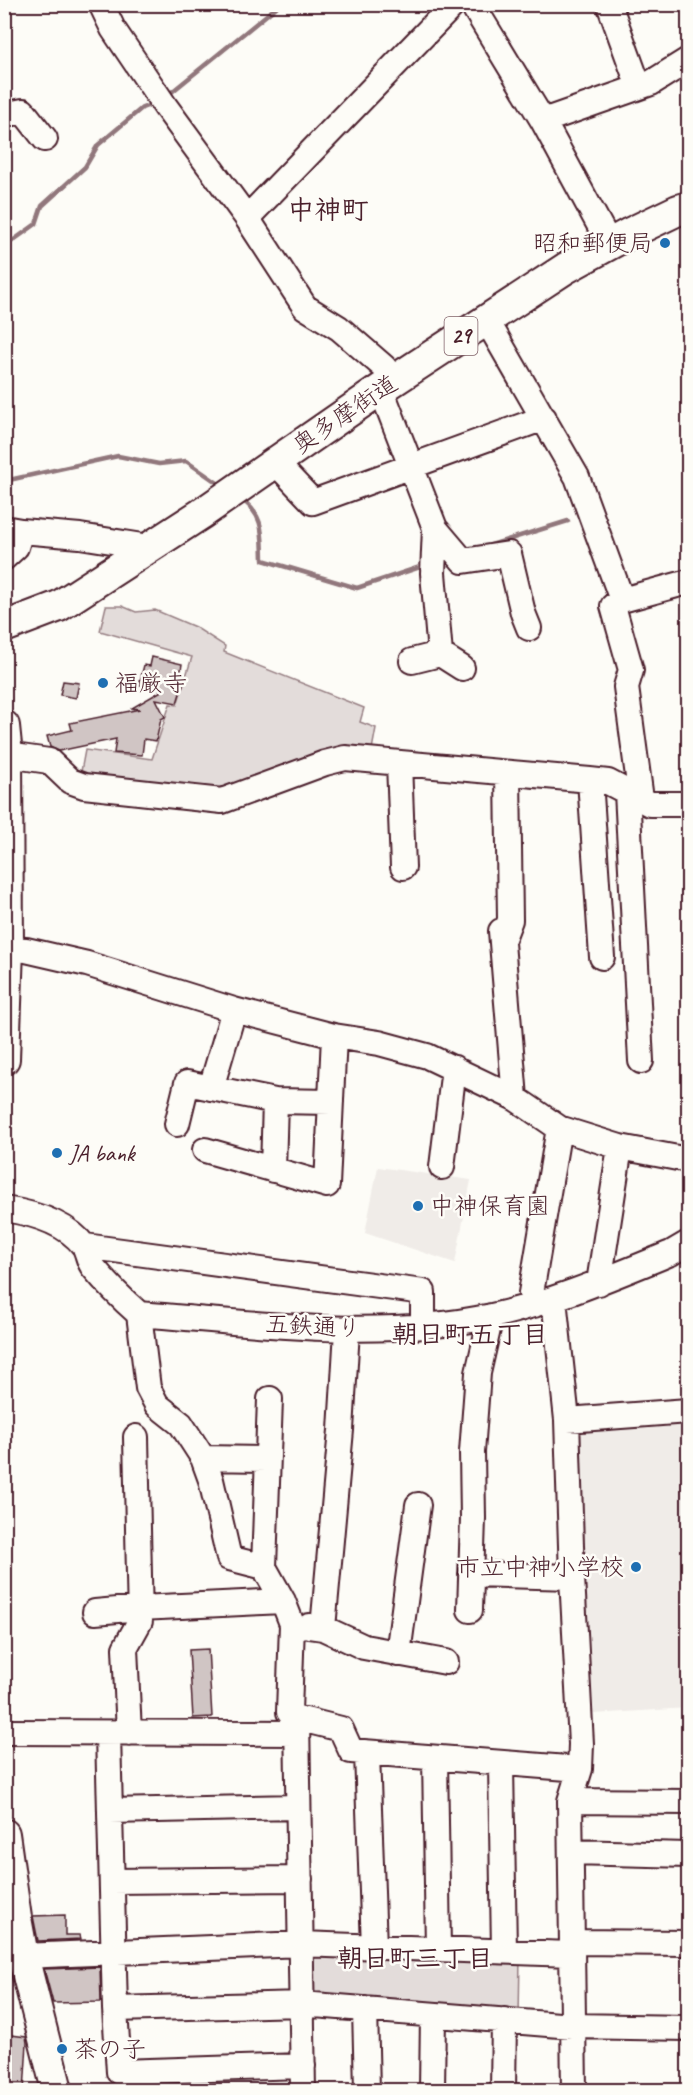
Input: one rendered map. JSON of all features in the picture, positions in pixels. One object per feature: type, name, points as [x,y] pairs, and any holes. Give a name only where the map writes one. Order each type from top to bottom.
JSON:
[{"type":"main road","name":"奥多摩街道","points":[[4,627],[59,606],[201,514],[388,385],[566,268],[609,243],[688,207]]},
{"type":"main road","points":[[4,1059],[7,938],[6,740]]},
{"type":"main road","points":[[4,1834],[23,1956],[57,2091]]},
{"type":"street","points":[[102,4],[113,29],[247,218],[305,307],[339,328],[384,367],[411,466],[435,528],[463,561],[509,554],[523,613],[529,628]]},
{"type":"street","points":[[247,218],[454,4]]},
{"type":"street","points":[[472,4],[543,121],[609,243]]},
{"type":"street","points":[[609,4],[639,87]]},
{"type":"street","points":[[543,121],[651,83],[688,60]]},
{"type":"street","points":[[4,115],[23,111],[33,132]]},
{"type":"street","points":[[486,319],[577,477],[622,600]]},
{"type":"street","points":[[275,462],[313,502],[544,418]]},
{"type":"street","points":[[435,528],[432,573],[440,654]]},
{"type":"street","points":[[4,558],[16,547],[13,530],[80,536],[149,547]]},
{"type":"street","points":[[641,1061],[634,795],[626,687],[631,670],[613,606],[622,600],[688,582]]},
{"type":"street","points":[[412,661],[440,654],[462,668]]},
{"type":"street","points":[[6,740],[49,761],[69,781],[84,786],[222,801],[325,763],[345,758],[608,782],[650,804],[688,804]]},
{"type":"street","points":[[399,763],[403,867]]},
{"type":"street","points":[[508,773],[510,920],[501,936],[514,1098]]},
{"type":"street","points":[[590,780],[602,957]]},
{"type":"street","points":[[7,938],[26,950],[87,964],[234,1010],[334,1035],[379,1042],[427,1056],[514,1098],[559,1128],[620,1147],[688,1160]]},
{"type":"street","points":[[211,1088],[234,1010]]},
{"type":"street","points":[[206,1150],[327,1185],[334,1035]]},
{"type":"street","points":[[442,1167],[454,1068]]},
{"type":"street","points":[[173,1113],[187,1083],[275,1101],[331,1102]]},
{"type":"street","points":[[273,1170],[275,1101]]},
{"type":"street","points":[[559,1128],[531,1293],[544,1302],[567,1420],[581,1744],[580,1768],[570,1801],[574,2091]]},
{"type":"street","points":[[599,1283],[620,1147]]},
{"type":"street","points":[[4,1209],[26,1212],[62,1226],[85,1246],[91,1264],[118,1295],[139,1314],[148,1388],[158,1405],[181,1424],[203,1458],[211,1480],[229,1558],[264,1567]]},
{"type":"street","name":"五鉄通り","points":[[139,1314],[347,1330],[423,1326],[491,1316],[544,1302],[599,1283],[671,1253],[688,1243]]},
{"type":"street","points":[[85,1246],[423,1292],[423,1326]]},
{"type":"street","points":[[470,1610],[473,1518],[472,1452],[478,1373],[491,1316]]},
{"type":"street","points":[[323,1628],[341,1430],[347,1330]]},
{"type":"street","points":[[270,1399],[264,1567],[283,1601],[292,1624],[289,1712],[297,1726],[303,2091]]},
{"type":"street","points":[[567,1420],[688,1411]]},
{"type":"street","points":[[136,1437],[140,1621],[125,1648],[110,1811],[115,2009],[119,2072],[151,2081],[303,2066]]},
{"type":"street","points":[[203,1458],[267,1459]]},
{"type":"street","points":[[398,1654],[418,1505]]},
{"type":"street","points":[[471,1574],[572,1577]]},
{"type":"street","points":[[95,1612],[283,1601]]},
{"type":"street","points":[[292,1624],[323,1628],[364,1647],[446,1662]]},
{"type":"street","points":[[4,1732],[118,1733],[297,1726],[341,1729],[351,1751],[368,1754],[580,1768]]},
{"type":"street","points":[[368,1754],[374,1947]]},
{"type":"street","points":[[435,1758],[438,1949]]},
{"type":"street","points":[[501,1764],[504,1951]]},
{"type":"street","points":[[570,1801],[688,1803]]},
{"type":"street","points":[[110,1811],[298,1807]]},
{"type":"street","points":[[571,1852],[688,1855]]},
{"type":"street","points":[[112,1881],[300,1879]]},
{"type":"street","points":[[23,1956],[301,1944],[504,1951],[688,1943]]},
{"type":"street","points":[[115,2009],[302,2004],[572,2026],[688,2028]]},
{"type":"street","points":[[365,2009],[367,2091]]},
{"type":"street","points":[[432,2091],[433,2014]]},
{"type":"street","points":[[503,2091],[504,2020]]},
{"type":"shaded area","points":[[106,606],[122,606],[136,612],[155,610],[195,627],[225,646],[224,652],[364,708],[360,722],[376,728],[371,755],[219,796],[80,777],[85,750],[152,759],[170,704],[177,705],[192,657],[100,631]]},
{"type":"shaded area","name":"中神保育園","points":[[378,1167],[471,1180],[455,1263],[365,1233]]},
{"type":"shaded area","name":"市立中神小学校","points":[[688,1416],[688,1708],[594,1714],[572,1427]]},
{"type":"shaded area","points":[[306,1947],[520,1956],[519,2018],[308,1999]]},
{"type":"building","points":[[152,657],[182,664],[180,676],[185,677],[177,703],[156,699],[165,717],[161,719],[156,741],[144,739],[142,755],[114,753],[116,739],[59,751],[50,747],[47,736],[72,730],[70,723],[140,709],[132,708],[163,690],[139,685],[144,665],[150,666]]},
{"type":"building","points":[[63,681],[79,683],[76,698],[60,695]]},
{"type":"building","points":[[208,1649],[212,1717],[193,1718],[189,1650]]},
{"type":"building","points":[[65,1915],[65,1935],[80,1935],[81,1939],[38,1941],[33,1916]]},
{"type":"building","points":[[100,1967],[101,2002],[53,2003],[44,1969]]},
{"type":"building","points":[[4,2034],[26,2037],[24,2091],[4,2091]]},
{"type":"waterway","points":[[168,95],[280,4]]},
{"type":"waterway","points":[[4,247],[36,224],[42,206],[85,167],[98,145],[142,108],[153,104]]},
{"type":"waterway","points":[[4,484],[9,480],[118,456],[159,464],[186,461],[222,486]]},
{"type":"waterway","points":[[241,499],[249,505],[261,526],[263,560],[357,588],[420,567]]},
{"type":"waterway","points":[[491,545],[568,521]]},
{"type":"place","name":"昭和郵便局","points":[[665,243]]},
{"type":"place","name":"福厳寺","points":[[103,683]]},
{"type":"place","name":"JA bank","points":[[57,1153]]},
{"type":"place","name":"中神保育園","points":[[418,1206]]},
{"type":"place","name":"市立中神小学校","points":[[636,1567]]},
{"type":"place","name":"茶の子","points":[[62,2049]]},
{"type":"district","name":"中神町","points":[[328,210]]},
{"type":"district","name":"朝日町五丁目","points":[[470,1334]]},
{"type":"district","name":"朝日町三丁目","points":[[415,1958]]}]
